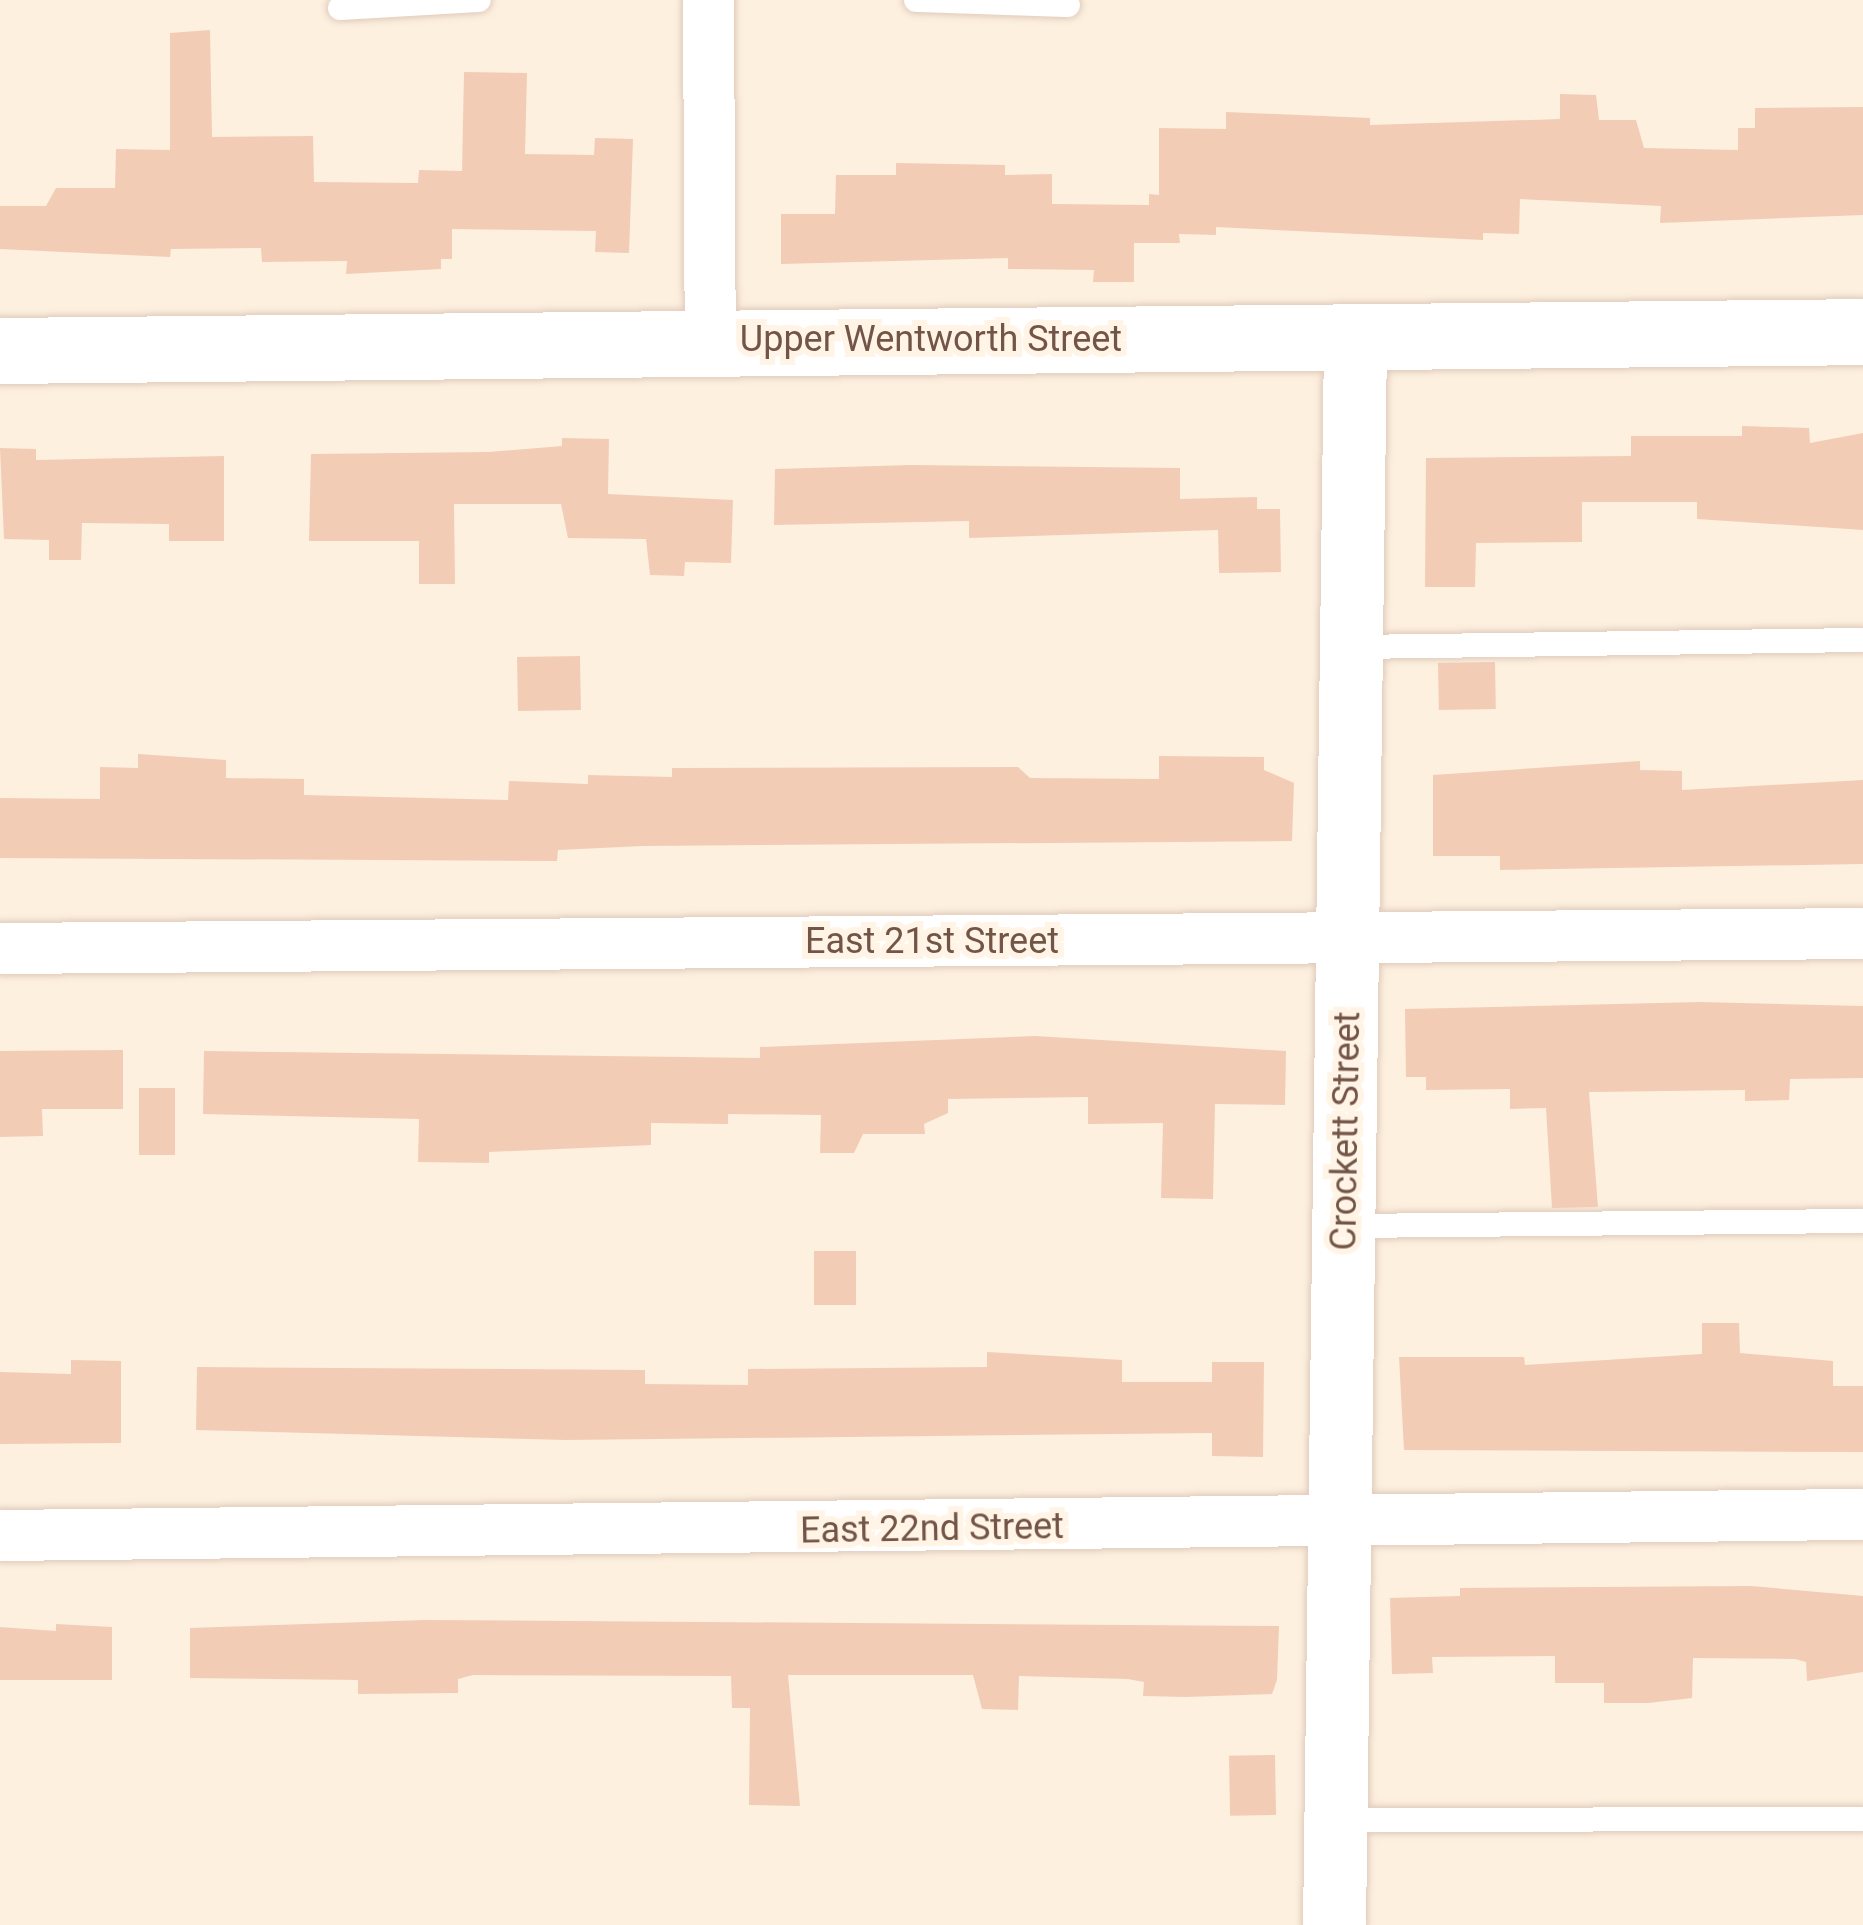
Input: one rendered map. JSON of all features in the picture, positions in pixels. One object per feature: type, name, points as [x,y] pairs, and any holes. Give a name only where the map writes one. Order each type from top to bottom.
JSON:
[{"type":"main road","name":"Upper Wentworth Street","points":[[0,351],[1863,332]]},
{"type":"street","points":[[708,0],[710,341]]},
{"type":"street","name":"Crockett Street","points":[[1334,1925],[1355,337]]},
{"type":"street","name":"East 21st Street","points":[[0,948],[1348,932],[1863,933]]},
{"type":"street","name":"East 22nd Street","points":[[0,1535],[1003,1530],[1339,1518],[1863,1514]]},
{"type":"lane","points":[[340,8],[479,0]]},
{"type":"lane","points":[[916,0],[1068,5]]},
{"type":"lane","points":[[1352,647],[1863,640]]},
{"type":"lane","points":[[1345,1226],[1863,1221]]},
{"type":"lane","points":[[1334,1820],[1863,1819]]},
{"type":"building","points":[[210,30],[212,137],[313,136],[314,182],[418,183],[419,170],[462,171],[464,72],[527,73],[525,154],[594,155],[595,138],[633,139],[629,253],[595,252],[596,231],[452,229],[452,259],[441,259],[441,269],[346,274],[347,261],[262,262],[261,248],[171,249],[170,257],[0,249],[0,206],[46,206],[56,188],[115,188],[116,149],[170,150],[170,33]]},
{"type":"building","points":[[1560,94],[1596,95],[1599,120],[1636,120],[1644,148],[1738,150],[1738,128],[1755,128],[1755,108],[1863,107],[1863,215],[1660,223],[1661,206],[1520,199],[1519,234],[1483,233],[1483,240],[1216,227],[1216,235],[1179,234],[1180,243],[1134,243],[1134,282],[1093,282],[1094,270],[1008,269],[1008,258],[781,264],[781,214],[835,214],[836,175],[896,175],[896,163],[1005,165],[1005,175],[1052,174],[1052,204],[1149,205],[1149,194],[1159,195],[1159,128],[1226,129],[1226,112],[1370,118],[1370,125],[1560,119]]},
{"type":"building","points":[[1742,426],[1809,428],[1810,443],[1863,433],[1863,530],[1697,519],[1697,502],[1582,502],[1582,542],[1476,543],[1475,587],[1425,587],[1426,458],[1631,456],[1631,436],[1742,436]]},
{"type":"building","points":[[562,438],[609,439],[608,494],[733,500],[731,563],[685,562],[684,576],[650,575],[646,539],[568,538],[561,504],[454,504],[455,584],[419,584],[419,541],[309,541],[311,454],[489,452],[562,446]]},
{"type":"building","points":[[0,448],[36,449],[36,460],[224,456],[224,541],[169,541],[169,524],[82,523],[81,560],[49,560],[49,540],[4,539]]},
{"type":"building","points":[[910,465],[1180,468],[1180,499],[1257,497],[1257,509],[1280,509],[1281,572],[1219,573],[1218,530],[969,538],[969,521],[774,525],[775,469]]},
{"type":"building","points":[[580,656],[581,710],[518,711],[517,657]]},
{"type":"building","points":[[1495,662],[1496,709],[1439,710],[1438,663]]},
{"type":"building","points":[[138,754],[226,760],[226,778],[304,779],[304,795],[508,800],[509,781],[588,784],[588,775],[672,777],[672,768],[1018,767],[1030,778],[1159,779],[1159,756],[1264,757],[1264,770],[1294,783],[1292,841],[643,846],[558,850],[557,861],[0,858],[0,798],[100,799],[100,767],[138,768]]},
{"type":"building","points":[[1640,761],[1640,770],[1682,771],[1682,790],[1863,780],[1863,864],[1500,870],[1500,856],[1433,856],[1433,775]]},
{"type":"building","points":[[1700,1002],[1863,1006],[1863,1078],[1790,1079],[1789,1100],[1745,1101],[1745,1090],[1589,1092],[1598,1207],[1552,1208],[1546,1108],[1510,1109],[1510,1089],[1426,1090],[1426,1077],[1406,1077],[1405,1009]]},
{"type":"building","points":[[1035,1036],[1286,1051],[1285,1105],[1215,1104],[1213,1199],[1161,1198],[1163,1123],[1088,1124],[1088,1097],[948,1099],[948,1113],[924,1124],[925,1134],[863,1134],[854,1153],[820,1153],[821,1115],[728,1114],[728,1124],[651,1123],[651,1145],[489,1152],[489,1163],[418,1162],[419,1119],[203,1114],[204,1051],[760,1058],[760,1047]]},
{"type":"building","points":[[123,1050],[123,1109],[42,1109],[43,1136],[0,1137],[0,1051]]},
{"type":"building","points":[[139,1088],[175,1088],[175,1155],[139,1155]]},
{"type":"building","points":[[814,1251],[856,1251],[856,1305],[814,1305]]},
{"type":"building","points":[[1702,1323],[1739,1323],[1740,1353],[1833,1361],[1833,1386],[1863,1386],[1863,1452],[1404,1450],[1399,1357],[1524,1357],[1525,1365],[1702,1354]]},
{"type":"building","points":[[987,1352],[1122,1360],[1122,1382],[1212,1382],[1212,1362],[1264,1362],[1263,1457],[1212,1456],[1212,1433],[566,1440],[196,1430],[197,1367],[645,1370],[645,1384],[748,1385],[748,1369],[987,1367]]},
{"type":"building","points":[[71,1360],[121,1361],[121,1443],[0,1444],[0,1372],[71,1374]]},
{"type":"building","points":[[1751,1586],[1863,1596],[1863,1672],[1807,1681],[1806,1662],[1795,1659],[1693,1658],[1692,1698],[1648,1703],[1604,1703],[1604,1683],[1555,1683],[1555,1656],[1432,1657],[1433,1673],[1392,1674],[1390,1598],[1460,1596],[1460,1588]]},
{"type":"building","points":[[425,1620],[1279,1626],[1277,1680],[1272,1694],[1186,1697],[1143,1696],[1144,1682],[1128,1679],[1019,1676],[1018,1710],[982,1709],[973,1675],[788,1675],[800,1806],[749,1805],[750,1708],[732,1708],[731,1676],[473,1675],[458,1679],[458,1693],[358,1694],[358,1680],[190,1678],[190,1628]]},
{"type":"building","points":[[56,1624],[112,1627],[112,1680],[0,1680],[0,1627],[56,1631]]},
{"type":"building","points":[[1275,1755],[1276,1815],[1230,1816],[1229,1756]]}]
